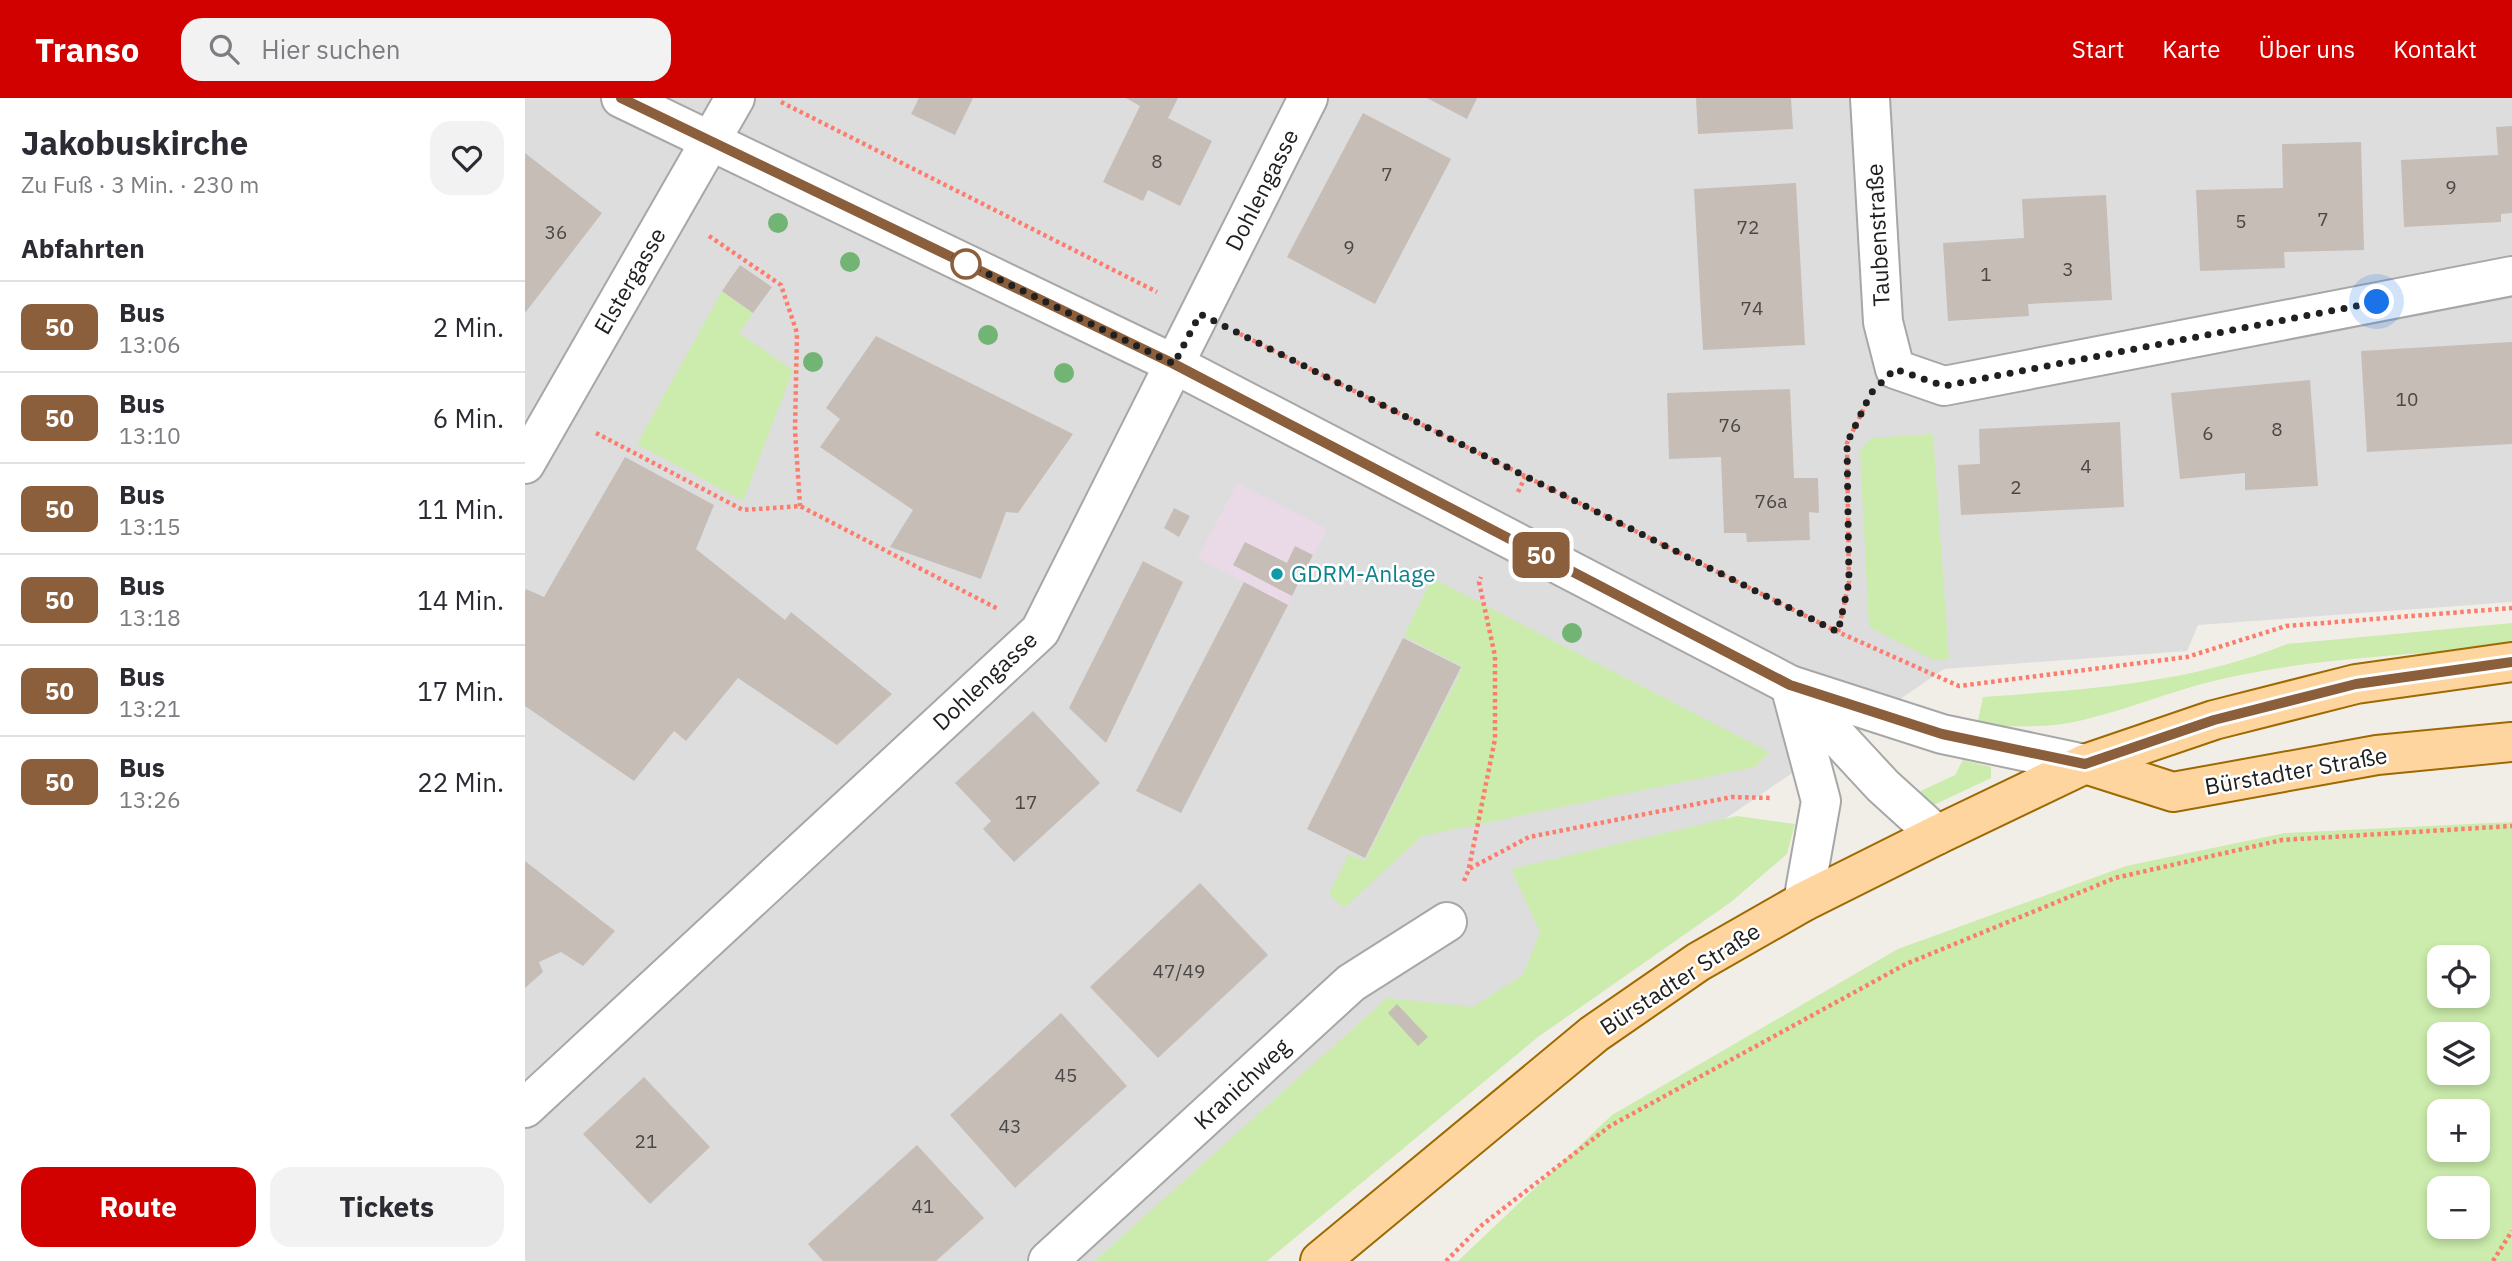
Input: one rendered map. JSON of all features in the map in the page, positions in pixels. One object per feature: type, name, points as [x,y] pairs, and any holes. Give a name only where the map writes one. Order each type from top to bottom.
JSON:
[{"type":"main road","name":"Bürstadter Straße","points":[[1319,1261],[1594,1034],[1698,962],[1803,902],[2085,764],[2214,720],[2356,684],[2512,662]]},
{"type":"main road","name":"Bürstadter Straße","points":[[2085,764],[2173,793],[2377,755],[2512,742]]},
{"type":"street","points":[[621,98],[1174,364],[1790,685],[1942,734],[2085,764]]},
{"type":"street","name":"Elstergasse","points":[[525,464],[735,98]]},
{"type":"street","name":"Dohlengasse","points":[[525,1108],[1040,631],[1308,98]]},
{"type":"street","name":"Taubenstraße","points":[[1870,98],[1883,322],[1895,369]]},
{"type":"street","points":[[1895,369],[1944,386],[2512,276]]},
{"type":"street","points":[[1790,685],[1821,800],[1803,902]]},
{"type":"street","points":[[1790,685],[1883,786],[1937,835]]},
{"type":"street","name":"Kranichweg","points":[[1048,1261],[1351,984],[1447,922]]},
{"type":"path","points":[[774,98],[1838,632],[1959,686],[2187,657],[2286,626],[2512,608]]},
{"type":"path","points":[[670,210],[781,285],[797,334],[795,430],[800,506]]},
{"type":"path","points":[[1838,632],[1849,582],[1847,443],[1871,393],[1895,369]]},
{"type":"path","points":[[555,411],[743,510],[800,506],[1040,631]]},
{"type":"path","points":[[1447,922],[1469,869],[1495,739],[1495,656],[1479,582],[1500,533]]},
{"type":"path","points":[[1942,734],[1959,686]]},
{"type":"path","points":[[1469,869],[1529,837],[1732,797],[1821,800]]},
{"type":"path","points":[[1446,1261],[1482,1224],[1610,1126],[1906,964],[2115,878],[2282,840],[2512,826]]},
{"type":"path","points":[[2493,1261],[2512,1231]]},
{"type":"shaded area","points":[[525,98],[2512,98],[2512,602],[2198,625],[2187,651],[1944,669],[1601,904],[1217,1261],[525,1261]]},
{"type":"shaded area","points":[[1237,483],[1327,529],[1288,605],[1198,558]]},
{"type":"green space","points":[[722,291],[753,313],[739,333],[793,370],[743,501],[637,444]]},
{"type":"green space","points":[[1933,434],[1949,659],[1934,660],[1869,627],[1860,451],[1871,438]]},
{"type":"green space","points":[[1432,578],[1769,752],[1755,767],[1422,836],[1344,908],[1329,894],[1349,854],[1365,861],[1463,667],[1404,636]]},
{"type":"green space","points":[[2512,623],[2512,647],[2371,657],[2266,670],[2212,681],[2070,723],[2030,726],[1977,725],[1983,697],[2099,687],[2175,676],[2213,668],[2287,644]]},
{"type":"green space","points":[[1963,760],[1991,767],[1991,778],[1923,810],[1910,796],[1955,775]]},
{"type":"green space","points":[[1737,816],[1795,824],[1787,854],[1731,902],[1538,1037],[1267,1261],[1095,1261],[1387,998],[1473,1007],[1523,975],[1540,932],[1511,869]]},
{"type":"green space","points":[[2512,822],[2512,1261],[1458,1261],[1612,1115],[1898,949],[2126,866],[2285,833]]},
{"type":"building","points":[[919,98],[973,98],[955,135],[911,114]]},
{"type":"building","points":[[1126,98],[1178,98],[1168,118],[1212,141],[1180,206],[1148,190],[1143,201],[1103,182],[1140,106]]},
{"type":"building","points":[[1427,98],[1477,98],[1467,119]]},
{"type":"building","points":[[1696,98],[1791,98],[1793,129],[1698,134]]},
{"type":"building","points":[[1363,113],[1451,159],[1375,304],[1287,257]]},
{"type":"building","points":[[2512,126],[2512,213],[2501,214],[2501,222],[2404,227],[2401,160],[2498,155],[2496,127]]},
{"type":"building","points":[[2361,142],[2364,250],[2284,252],[2285,268],[2200,271],[2196,190],[2283,188],[2282,144]]},
{"type":"building","points":[[525,153],[602,213],[525,313]]},
{"type":"building","points":[[1796,183],[1805,345],[1703,350],[1694,189]]},
{"type":"building","points":[[2106,195],[2112,300],[2028,304],[2029,316],[1948,321],[1943,243],[2024,238],[2022,199]]},
{"type":"building","points":[[740,265],[772,287],[753,313],[722,291]]},
{"type":"building","points":[[876,336],[1073,434],[1018,513],[1006,512],[981,579],[890,547],[913,510],[820,447],[840,419],[826,408]]},
{"type":"building","points":[[2512,342],[2512,444],[2367,452],[2361,351]]},
{"type":"building","points":[[2310,380],[2318,486],[2245,490],[2245,473],[2180,479],[2171,393]]},
{"type":"building","points":[[1790,389],[1794,478],[1818,478],[1819,513],[1809,512],[1810,540],[1747,542],[1746,533],[1724,533],[1721,457],[1669,459],[1667,393]]},
{"type":"building","points":[[2120,422],[2124,507],[1961,515],[1958,465],[1980,464],[1979,429]]},
{"type":"building","points":[[625,457],[714,505],[696,549],[785,620],[791,612],[892,694],[837,745],[738,678],[686,741],[674,731],[634,781],[525,706],[525,591],[526,589],[544,597]]},
{"type":"building","points":[[1174,508],[1190,516],[1179,537],[1164,528]]},
{"type":"building","name":"GDRM-Anlage","points":[[1245,542],[1287,563],[1295,546],[1313,555],[1292,596],[1233,565]]},
{"type":"building","points":[[1143,561],[1183,582],[1106,743],[1069,708]]},
{"type":"building","points":[[1244,582],[1288,605],[1181,813],[1136,791]]},
{"type":"building","points":[[1403,638],[1461,667],[1365,858],[1307,829]]},
{"type":"building","points":[[1033,711],[1100,783],[1014,862],[983,829],[991,821],[955,783]]},
{"type":"building","points":[[525,861],[615,931],[583,966],[561,952],[539,962],[543,972],[525,988]]},
{"type":"building","points":[[1200,883],[1268,955],[1158,1058],[1090,987]]},
{"type":"building","points":[[1397,1004],[1428,1037],[1418,1046],[1388,1013]]},
{"type":"building","points":[[1061,1013],[1127,1086],[1015,1188],[950,1115]]},
{"type":"building","points":[[644,1077],[710,1147],[650,1204],[583,1134]]},
{"type":"building","points":[[917,1145],[984,1218],[936,1261],[823,1261],[808,1244]]},
{"type":"bus line","name":"50","points":[[621,98],[1174,364],[1790,685],[1942,734],[2085,764],[2214,720],[2356,684],[2512,662]]},
{"type":"place","name":"GDRM-Anlage","points":[[1277,574]]},
{"type":"route","points":[[966,264],[955,258],[1174,364],[1200,314],[1838,632],[1849,582],[1847,443],[1871,393],[1895,369],[1944,386],[2377,302]]}]
